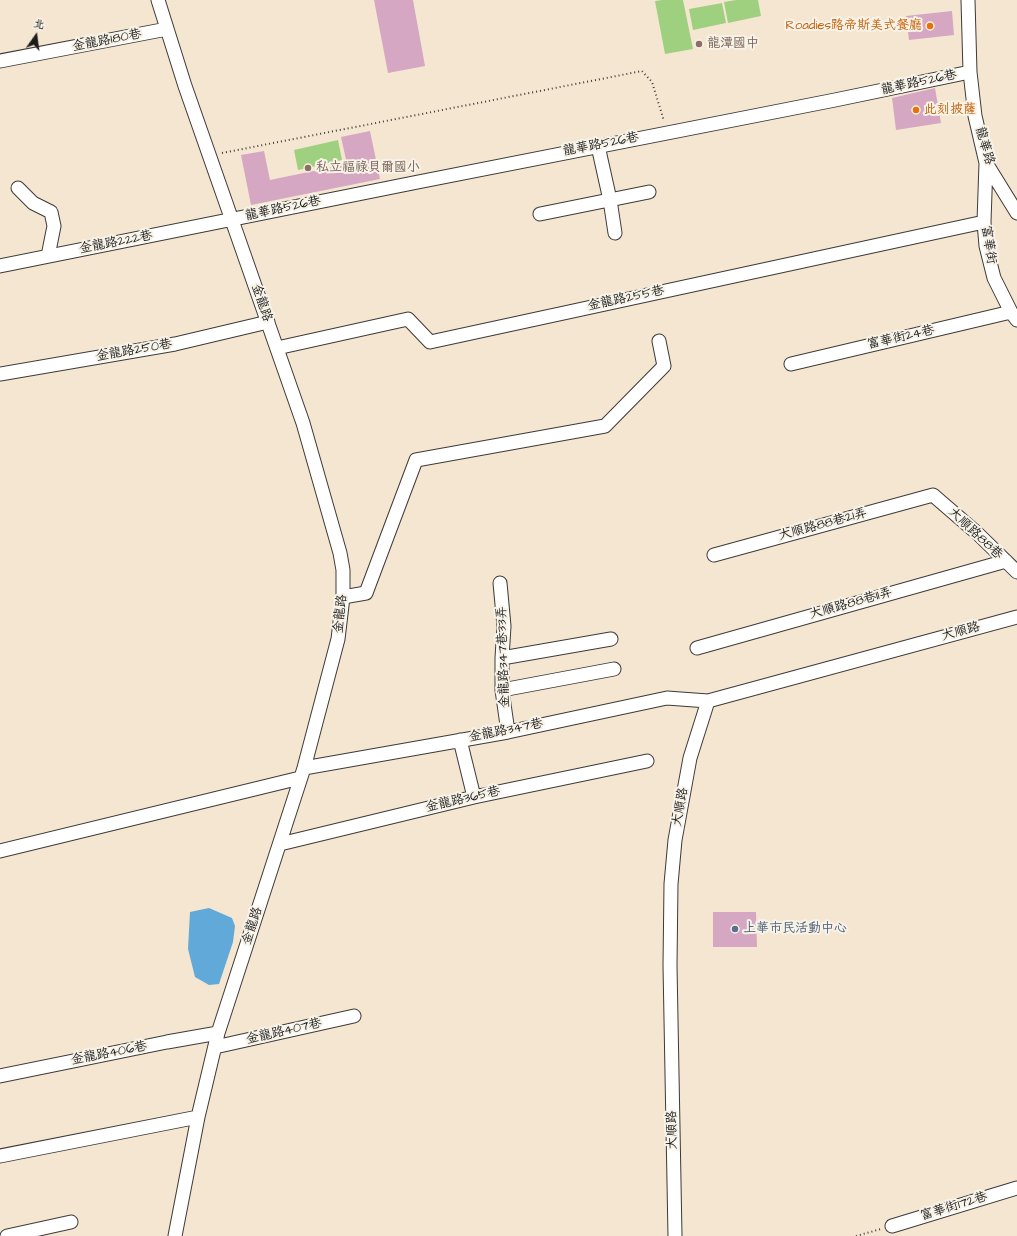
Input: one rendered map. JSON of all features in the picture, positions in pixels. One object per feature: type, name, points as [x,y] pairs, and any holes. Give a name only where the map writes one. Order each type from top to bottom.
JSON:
[{"type":"street","name":"金龍路","points":[[158,0],[185,86],[303,423],[340,553],[343,597],[338,639],[302,773],[218,1033],[198,1117],[175,1236]]},
{"type":"street","name":"龍華路","points":[[968,0],[970,72],[975,116],[986,163],[1017,213]]},
{"type":"street","name":"金龍路180巷","points":[[0,61],[167,29]]},
{"type":"street","name":"龍華路526巷","points":[[232,220],[970,72]]},
{"type":"street","points":[[598,146],[610,200],[615,233]]},
{"type":"street","name":"富華街","points":[[986,163],[984,222],[986,246],[994,278],[1014,316]]},
{"type":"street","points":[[18,188],[33,203],[51,212],[54,226],[48,256]]},
{"type":"street","points":[[540,214],[649,192]]},
{"type":"street","name":"金龍路222巷","points":[[0,266],[232,220]]},
{"type":"street","name":"金龍路255巷","points":[[276,348],[408,319],[430,342],[984,222]]},
{"type":"street","name":"富華街24巷","points":[[791,364],[1014,316]]},
{"type":"street","name":"金龍路250巷","points":[[0,374],[175,344],[268,322]]},
{"type":"street","points":[[343,597],[366,593],[416,460],[605,426],[664,366],[659,341]]},
{"type":"street","name":"大順路88巷21弄","points":[[714,555],[933,495]]},
{"type":"street","name":"大順路88巷","points":[[933,495],[1017,572]]},
{"type":"street","name":"大順路88巷11弄","points":[[697,648],[1006,561]]},
{"type":"street","name":"金龍路347巷33弄","points":[[500,583],[504,626],[502,690],[508,732]]},
{"type":"street","name":"大順路","points":[[675,1236],[671,884],[675,840],[690,758],[708,700],[1017,617]]},
{"type":"street","points":[[502,658],[611,639]]},
{"type":"street","points":[[502,690],[614,669]]},
{"type":"street","name":"金龍路347巷","points":[[0,852],[302,773],[460,740],[508,732],[667,698],[708,700]]},
{"type":"street","points":[[460,740],[474,797]]},
{"type":"street","name":"金龍路365巷","points":[[280,844],[474,797],[647,760]]},
{"type":"street","name":"金龍路407巷","points":[[215,1048],[354,1016]]},
{"type":"street","name":"金龍路406巷","points":[[0,1076],[218,1033]]},
{"type":"street","points":[[0,1156],[198,1117]]},
{"type":"street","name":"富華街172巷","points":[[892,1226],[1017,1188]]},
{"type":"street","points":[[7,1236],[71,1222]]},
{"type":"path","points":[[209,155],[642,71],[652,82],[667,132]]},
{"type":"path","points":[[856,1236],[892,1226]]},
{"type":"green space","points":[[683,0],[693,49],[665,54],[655,1]]},
{"type":"green space","points":[[736,0],[758,0],[761,16],[728,23],[724,2]]},
{"type":"green space","points":[[722,3],[726,23],[693,30],[689,9]]},
{"type":"green space","points":[[338,140],[342,160],[298,170],[294,150]]},
{"type":"water","points":[[209,908],[232,918],[235,926],[233,942],[219,984],[209,985],[195,977],[188,949],[190,912]]},
{"type":"building","points":[[374,0],[413,0],[425,66],[388,73]]},
{"type":"building","name":"Roadies路帝斯美式餐廳","points":[[952,11],[954,35],[909,40],[906,16]]},
{"type":"building","name":"此刻披薩","points":[[935,88],[941,123],[896,130],[892,98]]},
{"type":"building","points":[[370,131],[380,179],[251,205],[241,155],[264,151],[270,180],[347,164],[341,137]]},
{"type":"building","name":"上華市民活動中心","points":[[713,912],[756,912],[757,947],[713,947]]},
{"type":"place","name":"Roadies路帝斯美式餐廳","points":[[930,26]]},
{"type":"place","name":"龍潭國中","points":[[699,44]]},
{"type":"place","name":"此刻披薩","points":[[916,110]]},
{"type":"place","name":"私立福祿貝爾國小","points":[[308,168]]},
{"type":"place","name":"上華市民活動中心","points":[[735,929]]}]
